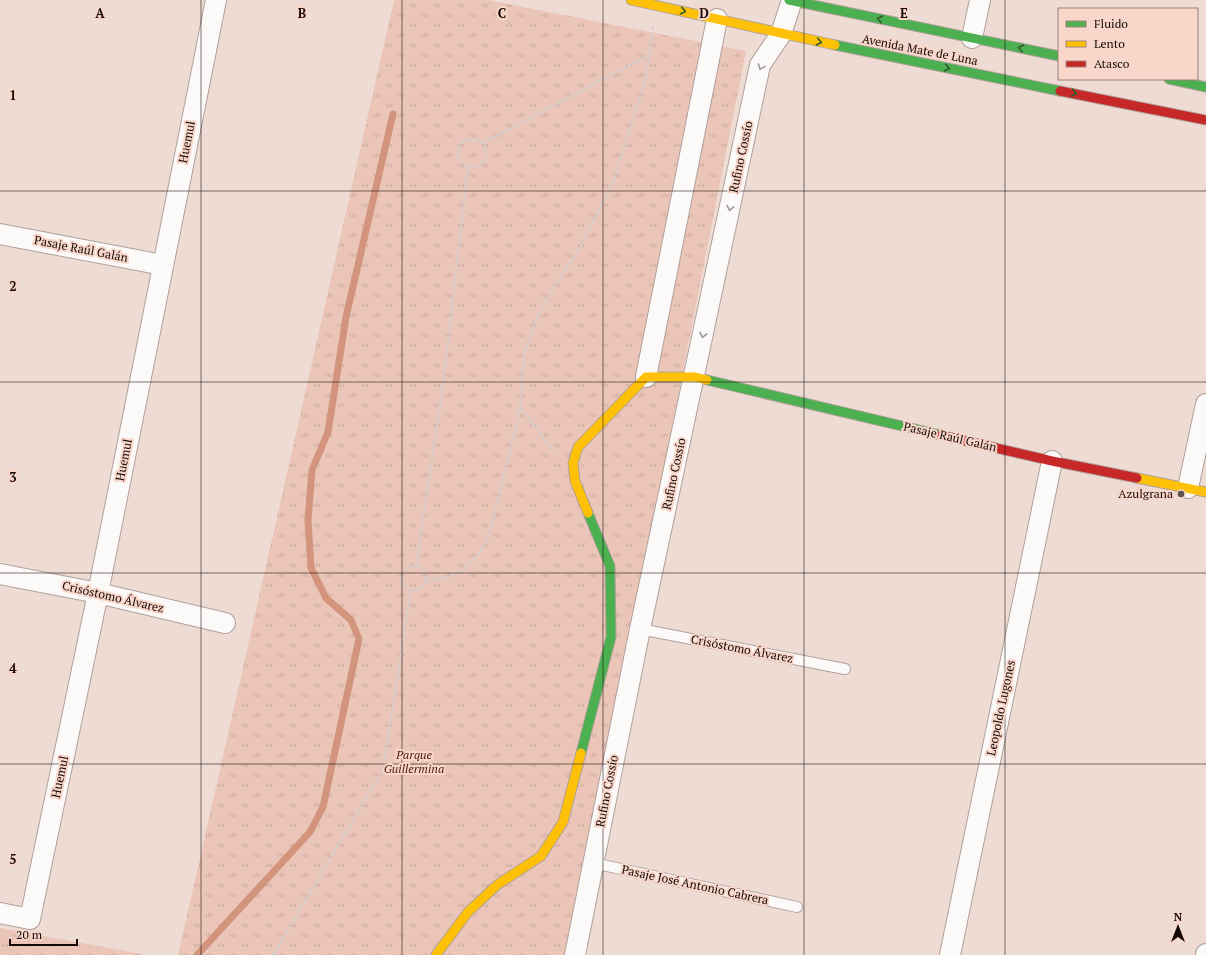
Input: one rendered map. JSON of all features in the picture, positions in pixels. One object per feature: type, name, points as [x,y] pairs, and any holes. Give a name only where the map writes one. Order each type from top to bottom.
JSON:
[{"type":"street","name":"Huemul","points":[[0,913],[30,919],[98,593],[216,0]]},
{"type":"street","name":"Avenida Mate de Luna","points":[[631,0],[781,34],[1206,120]]},
{"type":"street","name":"Avenida Mate de Luna","points":[[791,0],[1058,56]]},
{"type":"street","name":"Rufino Cossío","points":[[575,955],[640,629],[760,65],[781,34],[791,0]]},
{"type":"street","points":[[972,38],[980,0]]},
{"type":"street","points":[[436,955],[468,912],[496,886],[541,856],[563,822],[611,637],[610,566],[575,481],[573,463],[578,447],[646,377],[717,19]]},
{"type":"street","points":[[1174,80],[1206,87]]},
{"type":"street","name":"Pasaje Raúl Galán","points":[[0,234],[163,265]]},
{"type":"street","name":"Pasaje Raúl Galán","points":[[646,377],[694,377],[1052,461],[1197,490]]},
{"type":"street","points":[[1197,490],[1206,404]]},
{"type":"street","name":"Leopoldo Lugones","points":[[950,955],[1052,461]]},
{"type":"street","name":"Crisóstomo Álvarez","points":[[0,574],[98,593],[225,623]]},
{"type":"lane","name":"Crisóstomo Álvarez","points":[[640,629],[845,669]]},
{"type":"lane","name":"Pasaje José Antonio Cabrera","points":[[593,864],[797,907]]},
{"type":"path","points":[[426,580],[449,578],[467,567],[481,551],[490,532],[520,408],[524,353],[541,309],[578,250],[612,185],[645,83],[656,5]]},
{"type":"path","points":[[483,143],[649,55]]},
{"type":"path","points":[[475,138],[483,143],[487,152],[485,161],[478,167],[468,168],[461,162],[457,154],[460,145],[466,140],[475,138]]},
{"type":"path","points":[[416,566],[442,392],[468,168]]},
{"type":"path","points":[[520,408],[575,481]]},
{"type":"path","points":[[416,566],[422,569],[426,574],[426,580],[423,586],[418,590],[411,590],[404,586],[401,579],[403,572],[409,567],[416,566]]},
{"type":"path","points":[[273,955],[383,770],[411,590]]},
{"type":"green space","name":"Parque Guillermina","points":[[394,0],[488,0],[746,51],[568,955],[178,955]]},
{"type":"green space","points":[[0,928],[147,955],[0,955]]},
{"type":"waterway","points":[[197,955],[310,832],[323,807],[359,639],[351,620],[326,598],[311,568],[308,520],[312,470],[328,432],[346,317],[393,114]]},
{"type":"traffic: fast","points":[[789,0],[1058,56]]},
{"type":"traffic: fast","points":[[835,45],[1060,91]]},
{"type":"traffic: fast","points":[[1174,80],[1206,87]]},
{"type":"traffic: fast","points":[[707,380],[940,435]]},
{"type":"traffic: fast","points":[[581,753],[611,637],[610,566],[588,513]]},
{"type":"traffic: slow","points":[[631,0],[835,45]]},
{"type":"traffic: slow","points":[[588,513],[575,481],[573,463],[578,447],[646,377],[695,377],[707,380]]},
{"type":"traffic: slow","points":[[1137,478],[1206,492]]},
{"type":"traffic: slow","points":[[436,955],[468,912],[497,885],[541,856],[563,822],[581,753]]},
{"type":"traffic: jam","points":[[1060,91],[1206,120]]},
{"type":"traffic: jam","points":[[940,435],[1052,461],[1137,478]]},
{"type":"place","name":"Azulgrana","points":[[1181,494]]}]
